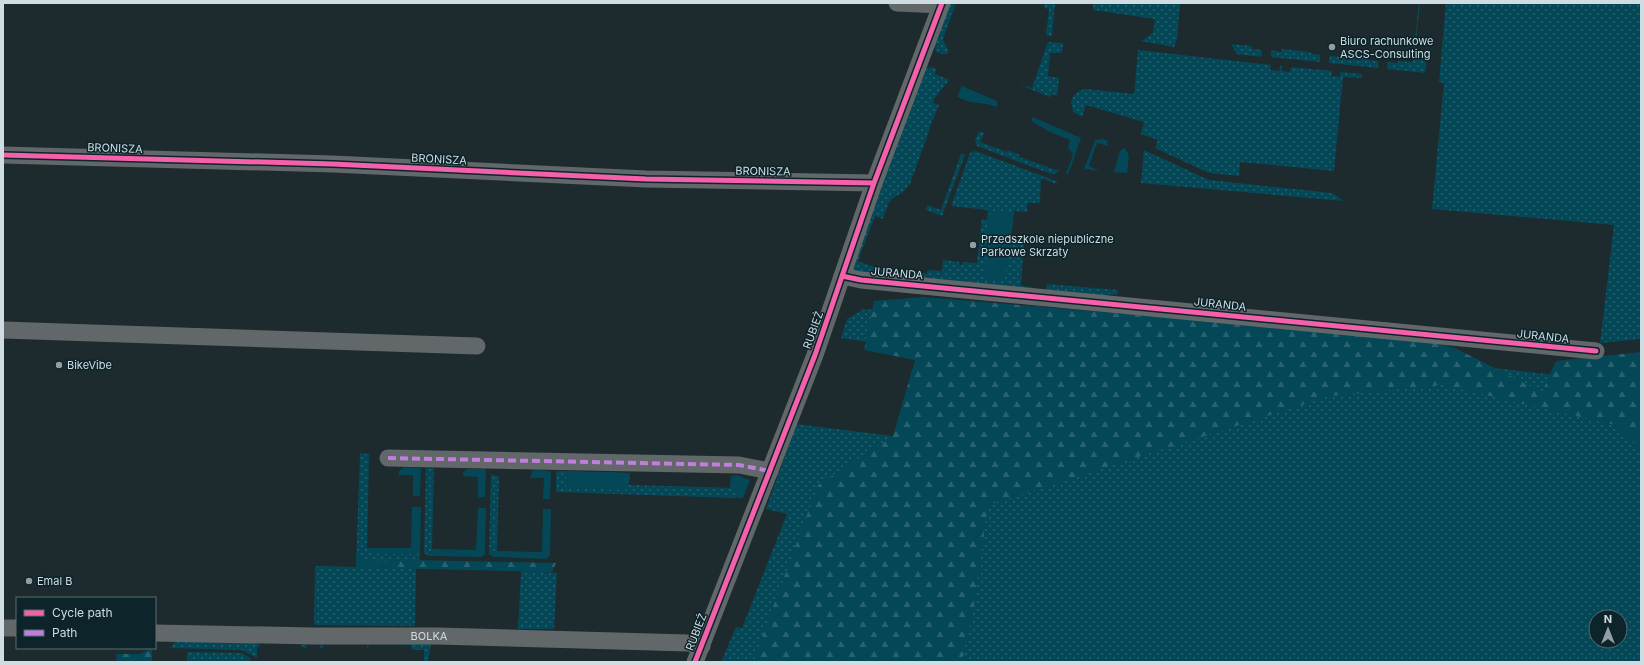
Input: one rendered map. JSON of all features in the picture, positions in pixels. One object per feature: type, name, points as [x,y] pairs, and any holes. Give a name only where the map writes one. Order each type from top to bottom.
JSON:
[{"type":"street","points":[[897,3],[941,4]]},
{"type":"street","name":"RUBIEŻ","points":[[696,662],[815,355],[874,183],[941,4]]},
{"type":"street","name":"BRONISZA","points":[[3,155],[333,164],[646,179],[874,183]]},
{"type":"street","name":"JURANDA","points":[[842,276],[861,280],[1596,351]]},
{"type":"street","points":[[3,330],[477,346]]},
{"type":"street","points":[[388,458],[707,466],[739,465],[770,471]]},
{"type":"street","points":[[3,628],[16,628]]},
{"type":"street","name":"BOLKA","points":[[156,633],[314,636],[437,636],[680,643],[702,646]]},
{"type":"green space","points":[[946,3],[956,3],[943,39],[949,52],[946,54],[937,53],[932,42]]},
{"type":"green space","points":[[1045,3],[1055,3],[1052,36],[1046,35],[1049,9],[1044,8]]},
{"type":"green space","points":[[1093,3],[1180,3],[1177,39],[1174,47],[1141,41],[1153,33],[1155,19],[1093,10]]},
{"type":"green space","points":[[1419,3],[1415,52],[1427,53],[1425,73],[1387,69],[1387,62],[1413,62]]},
{"type":"green space","points":[[1446,3],[1641,3],[1641,339],[1600,343],[1614,225],[1432,209],[1444,83],[1439,82]]},
{"type":"green space","points":[[1048,42],[1063,43],[1062,53],[1050,53],[1048,76],[1059,78],[1057,96],[1053,94],[1050,97],[1020,85],[1032,88]]},
{"type":"green space","points":[[1231,44],[1252,46],[1252,49],[1262,50],[1261,57],[1237,54]]},
{"type":"green space","points":[[1282,49],[1310,52],[1312,54],[1320,55],[1320,62],[1271,57],[1271,50],[1282,52]]},
{"type":"green space","points":[[1138,50],[1271,65],[1270,70],[1279,71],[1280,66],[1282,66],[1282,71],[1290,72],[1291,67],[1332,71],[1331,76],[1340,77],[1340,72],[1362,74],[1362,78],[1343,77],[1334,171],[1240,162],[1239,176],[1209,173],[1155,148],[1158,140],[1141,134],[1144,122],[1086,105],[1082,117],[1073,112],[1071,102],[1073,97],[1078,92],[1085,89],[1134,94]]},
{"type":"green space","points":[[1341,55],[1368,58],[1368,60],[1378,61],[1378,68],[1329,63],[1330,56],[1340,57]]},
{"type":"green space","points":[[932,67],[936,69],[935,74],[949,80],[934,99],[933,103],[939,105],[910,184],[903,192],[889,202],[883,219],[875,216],[858,261],[880,268],[882,271],[882,277],[855,274],[849,266],[923,69]]},
{"type":"green space","points":[[962,86],[997,101],[997,107],[970,102],[957,97]]},
{"type":"green space","points":[[1033,117],[1081,138],[1068,175],[1066,174],[1073,154],[1068,148],[1070,140],[1050,132],[1031,121]]},
{"type":"green space","points":[[979,131],[984,133],[980,142],[1007,152],[1008,150],[1020,155],[1019,157],[1059,171],[1051,174],[977,146],[975,141]]},
{"type":"green space","points":[[1095,140],[1107,140],[1108,146],[1097,143],[1089,166],[1100,171],[1084,169]]},
{"type":"green space","points":[[1125,148],[1129,156],[1127,173],[1114,172],[1120,151]]},
{"type":"green space","points":[[1144,150],[1209,180],[1332,193],[1344,201],[1141,183]]},
{"type":"green space","points":[[975,151],[1059,182],[1054,183],[1041,178],[1040,203],[1027,203],[1027,212],[1014,211],[1011,240],[1024,241],[1021,286],[1033,287],[1033,291],[895,275],[901,271],[915,275],[917,271],[926,274],[928,270],[942,271],[943,260],[959,262],[960,265],[962,265],[963,262],[977,263],[982,219],[987,220],[988,210],[951,206],[970,153]]},
{"type":"green space","points":[[961,154],[965,155],[942,216],[926,210],[927,205],[941,210]]},
{"type":"green space","points":[[990,211],[1012,213],[1005,281],[984,279]]},
{"type":"green space","points":[[1047,284],[1118,290],[1117,295],[1109,294],[1109,298],[1046,293]]},
{"type":"green space","points":[[924,297],[1421,339],[1455,348],[1542,392],[1556,361],[1641,352],[1641,450],[1615,425],[1442,385],[1330,396],[988,505],[973,612],[962,662],[753,662],[818,485],[893,436],[915,360],[864,350],[874,301]]},
{"type":"green space","points":[[864,309],[1416,359],[1641,385],[1641,662],[721,662],[736,627],[742,628],[787,514],[766,509],[796,424],[893,436],[875,448],[1013,363],[841,338],[847,319]]},
{"type":"green space","points":[[360,453],[369,454],[367,553],[420,554],[419,569],[416,569],[415,626],[314,625],[315,566],[356,567]]},
{"type":"green space","points":[[404,467],[421,468],[420,496],[413,496],[413,475],[398,475],[399,471]]},
{"type":"green space","points":[[426,468],[434,468],[432,549],[429,556],[424,553]]},
{"type":"green space","points":[[467,469],[486,469],[485,497],[478,497],[478,477],[463,476],[463,473]]},
{"type":"green space","points":[[532,471],[550,471],[551,473],[550,499],[543,499],[544,478],[530,478]]},
{"type":"green space","points":[[558,471],[567,471],[566,488],[605,489],[606,472],[630,473],[629,485],[738,488],[736,498],[556,492],[556,473]]},
{"type":"green space","points":[[567,471],[627,473],[626,490],[566,488]]},
{"type":"green space","points":[[491,474],[499,477],[497,551],[489,554]]},
{"type":"green space","points":[[737,475],[750,480],[743,498],[736,498],[738,488],[730,488],[731,476]]},
{"type":"green space","points":[[412,507],[421,507],[420,554],[367,553],[367,548],[411,548]]},
{"type":"green space","points":[[478,508],[486,508],[485,554],[481,557],[429,556],[432,549],[476,550]]},
{"type":"green space","points":[[543,509],[551,509],[550,555],[546,559],[494,557],[489,554],[497,551],[542,552]]},
{"type":"green space","points":[[356,552],[367,561],[383,562],[383,568],[356,567]]},
{"type":"green space","points":[[410,560],[556,563],[552,572],[383,568],[383,562]]},
{"type":"green space","points":[[521,571],[557,573],[554,629],[518,629]]},
{"type":"green space","points":[[182,638],[301,640],[305,642],[307,648],[302,647],[302,642],[260,641],[259,647],[257,647],[257,658],[242,650],[171,648],[174,643]]},
{"type":"green space","points":[[324,640],[431,643],[428,662],[424,662],[424,650],[412,650],[411,645],[369,644],[367,649],[367,643],[324,642],[323,648],[319,648]]},
{"type":"green space","points":[[152,650],[152,662],[117,661],[116,654],[140,654]]},
{"type":"green space","points":[[187,652],[241,653],[250,658],[249,662],[187,661]]},
{"type":"marked path","points":[[388,458],[739,465],[770,471]]},
{"type":"cycle path","points":[[695,662],[815,355],[874,183],[942,3]]},
{"type":"cycle path","points":[[3,155],[333,164],[646,179],[874,183]]},
{"type":"cycle path","points":[[842,276],[861,280],[1596,351]]},
{"type":"place","name":"Biuro rachunkowe ASCS-Consulting","points":[[1332,47]]},
{"type":"place","name":"Przedszkole niepubliczne Parkowe Skrzaty","points":[[973,245]]},
{"type":"place","name":"BikeVibe","points":[[59,365]]},
{"type":"place","name":"Emal B","points":[[29,581]]}]
